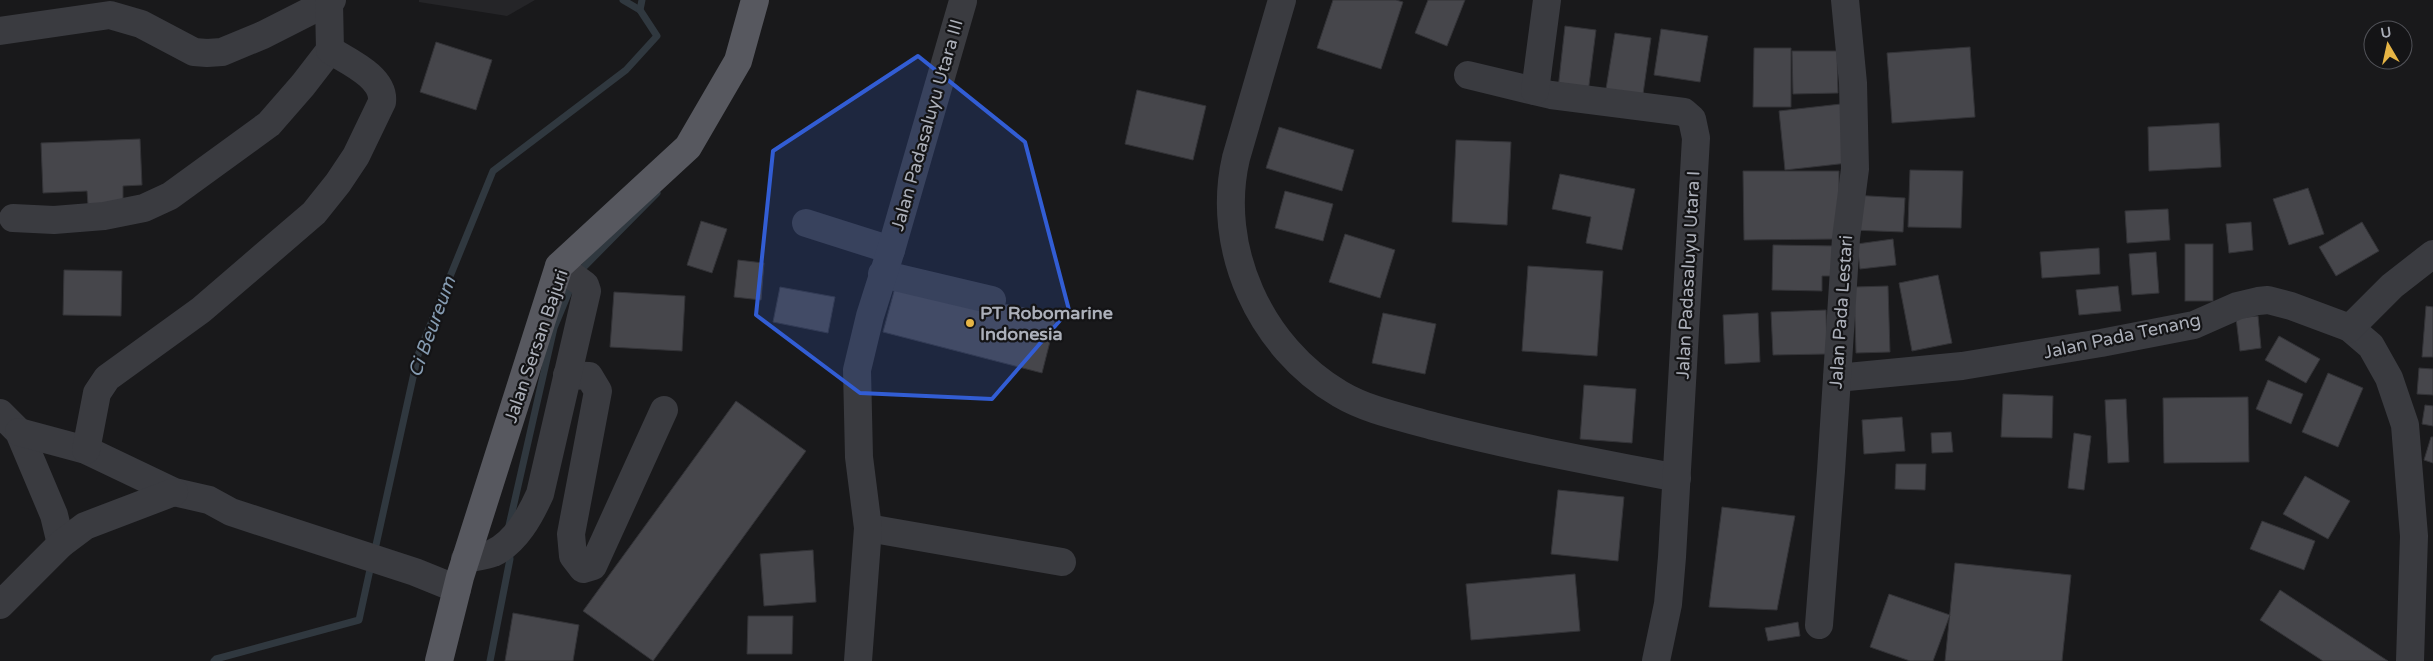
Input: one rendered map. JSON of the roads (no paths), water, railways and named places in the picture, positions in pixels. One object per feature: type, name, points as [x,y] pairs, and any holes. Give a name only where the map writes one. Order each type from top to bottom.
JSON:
[{"type":"main road","name":"Jalan Sersan Bajuri","points":[[439,661],[461,575],[569,274],[688,147],[738,61],[755,0]]},
{"type":"street","points":[[1282,0],[1236,158],[1230,182],[1230,206],[1237,258],[1250,295],[1292,356],[1317,379],[1341,395],[1371,409],[1508,446],[1678,478]]},
{"type":"street","points":[[1536,91],[1547,0]]},
{"type":"street","name":"Jalan Pada Lestari","points":[[1819,625],[1846,238],[1854,169],[1853,83],[1845,0]]},
{"type":"street","name":"Jalan Padasaluyu Utara III","points":[[858,661],[868,528],[859,457],[857,370],[963,1]]},
{"type":"street","points":[[0,31],[110,15],[141,24],[194,52],[222,52],[330,2],[330,50],[303,85],[269,124],[170,196],[144,208],[104,216],[54,220],[14,218]]},
{"type":"street","points":[[86,450],[97,393],[107,378],[201,310],[314,213],[338,183],[356,156],[382,102],[382,92],[378,85],[360,69],[330,50]]},
{"type":"street","name":"Jalan Padasaluyu Utara I","points":[[1468,75],[1551,95],[1684,112],[1692,119],[1696,138],[1678,478],[1668,604],[1656,661]]},
{"type":"street","name":"Jalan Padasaluyu Utara III","points":[[806,222],[887,262],[992,300]]},
{"type":"street","points":[[2350,328],[2392,286],[2433,254]]},
{"type":"street","points":[[19,432],[86,450],[174,492],[209,500],[231,512],[274,518],[417,566],[461,575],[514,536],[534,508],[540,494],[587,291],[585,285],[569,274]]},
{"type":"street","name":"Jalan Pada Tenang","points":[[1837,378],[1962,366],[2101,343],[2194,325],[2237,306],[2268,300],[2291,306],[2350,328],[2372,346],[2388,378],[2404,425],[2414,536],[2410,661]]},
{"type":"street","points":[[567,374],[589,376],[598,392],[571,534],[573,556],[583,569],[594,566],[664,410]]},
{"type":"street","points":[[0,413],[19,432],[54,516],[60,544]]},
{"type":"street","points":[[0,605],[60,544],[85,526],[174,492]]},
{"type":"street","points":[[868,528],[1062,562]]},
{"type":"waterway","points":[[623,0],[640,10]]},
{"type":"waterway","name":"Ci Beureum","points":[[374,554],[418,355],[493,171],[626,70],[657,36],[640,10],[642,0]]},
{"type":"waterway","points":[[578,273],[657,193]]},
{"type":"waterway","points":[[508,530],[554,328],[573,282]]},
{"type":"waterway","points":[[490,661],[510,559],[509,550]]},
{"type":"waterway","name":"Ci Beureum","points":[[214,661],[359,620],[371,565]]},
{"type":"place","name":"PT Robomarine Indonesia","points":[[970,323]]}]
